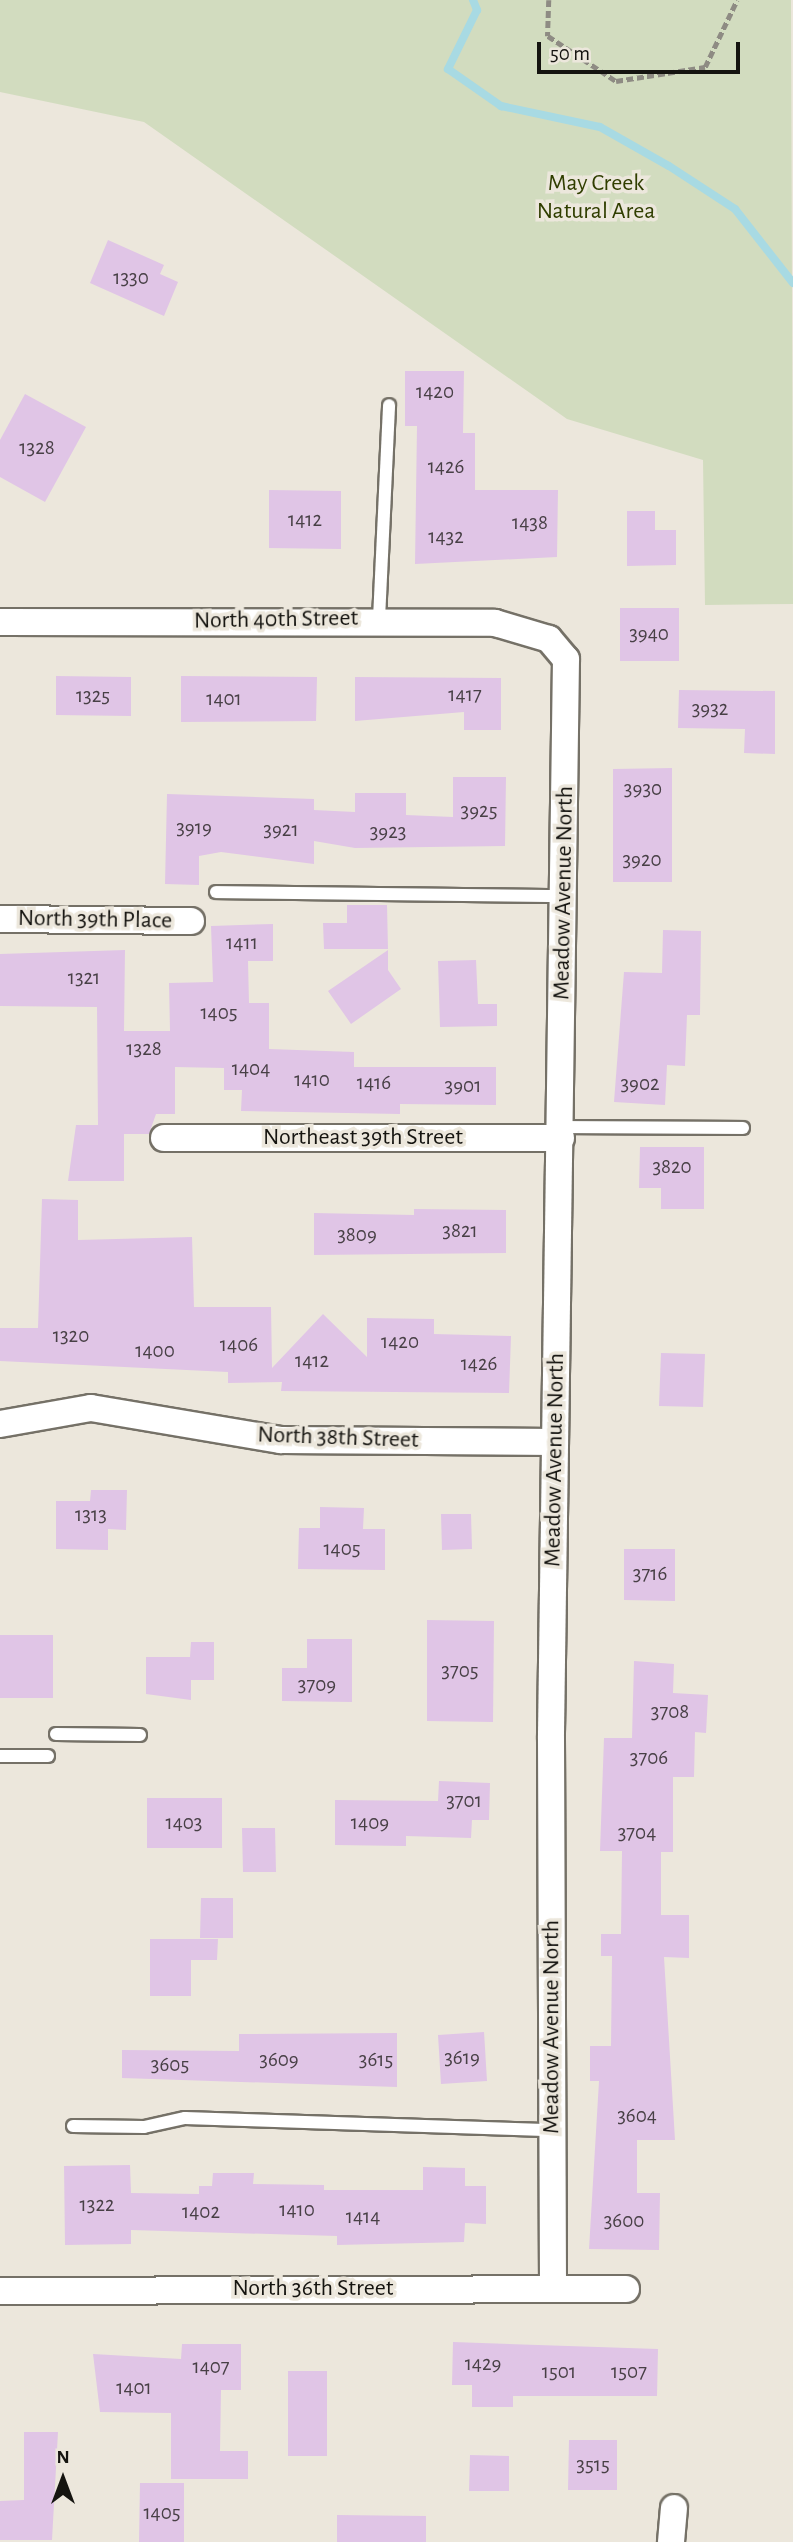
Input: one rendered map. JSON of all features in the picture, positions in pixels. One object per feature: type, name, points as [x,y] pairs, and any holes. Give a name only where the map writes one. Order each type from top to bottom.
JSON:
[{"type":"street","name":"North 40th Street","points":[[0,622],[379,619],[495,623],[549,639]]},
{"type":"street","name":"Meadow Avenue North","points":[[549,639],[566,659],[567,674],[555,1442],[553,2287]]},
{"type":"street","name":"North 39th Place","points":[[0,919],[191,920]]},
{"type":"street","name":"Northeast 39th Street","points":[[164,1138],[561,1133]]},
{"type":"street","name":"North 38th Street","points":[[0,1424],[91,1408],[281,1440],[555,1442]]},
{"type":"street","name":"North 36th Street","points":[[0,2291],[553,2287],[626,2289]]},
{"type":"street","points":[[671,2542],[674,2508]]},
{"type":"lane","points":[[379,619],[389,405]]},
{"type":"lane","points":[[216,892],[563,896]]},
{"type":"lane","points":[[561,1133],[743,1128]]},
{"type":"lane","points":[[56,1734],[140,1735]]},
{"type":"lane","points":[[0,1756],[48,1756]]},
{"type":"lane","points":[[74,2126],[144,2127],[185,2118],[552,2130]]},
{"type":"path","points":[[549,0],[548,36],[616,81],[705,67],[737,0]]},
{"type":"green space","name":"May Creek Natural Area","points":[[0,0],[791,0],[793,604],[705,605],[703,460],[567,419],[144,122],[0,92]]},
{"type":"building","points":[[108,240],[164,265],[160,274],[178,282],[164,316],[90,283]]},
{"type":"building","points":[[405,371],[464,371],[463,433],[475,433],[475,490],[558,490],[557,557],[415,564],[417,426],[405,426]]},
{"type":"building","points":[[25,394],[86,427],[45,502],[0,477],[0,440]]},
{"type":"building","points":[[269,490],[341,491],[341,549],[269,548]]},
{"type":"building","points":[[627,511],[655,511],[655,530],[676,530],[676,565],[627,566]]},
{"type":"building","points":[[620,608],[679,608],[679,661],[620,661]]},
{"type":"building","points":[[56,676],[131,677],[131,716],[56,715]]},
{"type":"building","points":[[181,676],[317,677],[316,721],[181,722]]},
{"type":"building","points":[[355,677],[501,678],[501,730],[464,730],[464,712],[355,721]]},
{"type":"building","points":[[679,690],[775,691],[775,754],[744,753],[745,729],[678,728]]},
{"type":"building","points":[[672,768],[672,882],[613,882],[613,769]]},
{"type":"building","points":[[453,777],[506,777],[505,846],[355,848],[314,841],[314,864],[221,852],[199,856],[199,885],[165,884],[167,794],[314,799],[314,810],[355,812],[355,793],[406,793],[406,815],[453,817]]},
{"type":"building","points":[[347,905],[387,905],[388,949],[324,949],[323,923],[347,923]]},
{"type":"building","points":[[273,924],[273,961],[248,961],[249,1003],[269,1003],[269,1049],[354,1052],[354,1067],[496,1067],[496,1105],[400,1104],[400,1114],[241,1111],[242,1090],[224,1090],[224,1068],[175,1067],[175,1114],[156,1114],[149,1134],[124,1134],[124,1181],[68,1181],[76,1125],[98,1125],[97,1007],[0,1006],[0,954],[125,950],[124,1031],[170,1031],[169,983],[213,982],[211,926]]},
{"type":"building","points":[[663,930],[701,931],[700,1015],[687,1015],[685,1066],[667,1065],[665,1105],[614,1102],[624,972],[662,973]]},
{"type":"building","points":[[388,950],[388,970],[401,989],[351,1024],[328,991]]},
{"type":"building","points":[[476,960],[478,1004],[497,1004],[497,1026],[440,1027],[438,961]]},
{"type":"building","points":[[640,1147],[704,1147],[704,1209],[661,1209],[661,1188],[639,1188]]},
{"type":"building","points":[[42,1199],[78,1200],[78,1240],[192,1237],[194,1307],[271,1307],[272,1368],[323,1314],[367,1357],[367,1318],[434,1319],[434,1334],[511,1336],[509,1393],[281,1391],[282,1382],[228,1383],[228,1372],[0,1361],[0,1328],[38,1328]]},
{"type":"building","points":[[414,1209],[506,1210],[506,1253],[314,1255],[314,1213],[414,1215]]},
{"type":"building","points":[[661,1353],[705,1354],[703,1407],[659,1406]]},
{"type":"building","points":[[91,1490],[127,1490],[126,1530],[108,1529],[108,1550],[56,1549],[56,1501],[90,1501]]},
{"type":"building","points":[[320,1507],[364,1508],[363,1529],[385,1529],[385,1570],[298,1569],[299,1528],[320,1528]]},
{"type":"building","points":[[441,1514],[471,1514],[472,1549],[442,1550]]},
{"type":"building","points":[[624,1549],[675,1549],[675,1601],[624,1600]]},
{"type":"building","points":[[427,1620],[494,1621],[493,1722],[427,1721]]},
{"type":"building","points":[[0,1635],[53,1635],[53,1698],[0,1698]]},
{"type":"building","points":[[307,1639],[352,1639],[352,1702],[282,1701],[282,1668],[307,1668]]},
{"type":"building","points":[[191,1642],[214,1642],[214,1680],[191,1680],[191,1700],[146,1694],[146,1657],[190,1657]]},
{"type":"building","points":[[634,1661],[674,1664],[673,1693],[708,1695],[706,1733],[695,1732],[694,1777],[673,1777],[673,1852],[661,1852],[661,1915],[689,1915],[689,1958],[664,1957],[675,2140],[637,2140],[637,2193],[660,2193],[659,2250],[589,2249],[599,2081],[590,2081],[590,2046],[611,2046],[612,1956],[601,1956],[601,1934],[621,1934],[622,1851],[600,1851],[604,1738],[632,1738]]},
{"type":"building","points":[[439,1781],[490,1783],[489,1820],[472,1820],[471,1838],[406,1836],[406,1846],[335,1845],[335,1800],[438,1801]]},
{"type":"building","points":[[147,1798],[222,1798],[222,1848],[147,1848]]},
{"type":"building","points":[[242,1828],[275,1828],[276,1872],[243,1872]]},
{"type":"building","points":[[201,1898],[233,1898],[233,1938],[200,1938]]},
{"type":"building","points":[[150,1939],[218,1939],[217,1960],[191,1960],[191,1996],[150,1996]]},
{"type":"building","points":[[484,2032],[487,2081],[441,2084],[438,2035]]},
{"type":"building","points":[[397,2033],[397,2087],[122,2078],[122,2050],[239,2051],[239,2034]]},
{"type":"building","points":[[130,2165],[131,2193],[199,2194],[199,2186],[212,2186],[213,2173],[254,2173],[253,2184],[324,2185],[324,2190],[423,2190],[423,2167],[465,2168],[465,2186],[486,2186],[486,2224],[465,2223],[464,2242],[337,2245],[337,2236],[131,2230],[131,2244],[65,2245],[64,2166]]},
{"type":"building","points":[[453,2342],[658,2349],[657,2396],[513,2396],[513,2407],[472,2407],[472,2385],[452,2385]]},
{"type":"building","points":[[182,2344],[241,2344],[241,2390],[221,2390],[220,2451],[248,2451],[248,2479],[171,2479],[171,2413],[100,2412],[93,2354],[181,2359]]},
{"type":"building","points":[[288,2371],[327,2371],[327,2456],[288,2456]]},
{"type":"building","points":[[24,2432],[58,2432],[52,2540],[0,2540],[0,2501],[24,2500]]},
{"type":"building","points":[[569,2440],[617,2440],[617,2490],[568,2490]]},
{"type":"building","points":[[470,2455],[509,2456],[509,2491],[469,2491]]},
{"type":"building","points":[[140,2483],[184,2483],[184,2542],[139,2542]]},
{"type":"building","points":[[337,2515],[426,2516],[426,2542],[337,2542]]},
{"type":"waterway","points":[[473,0],[477,10],[448,69],[501,106],[600,127],[669,166],[735,209],[793,283]]}]
